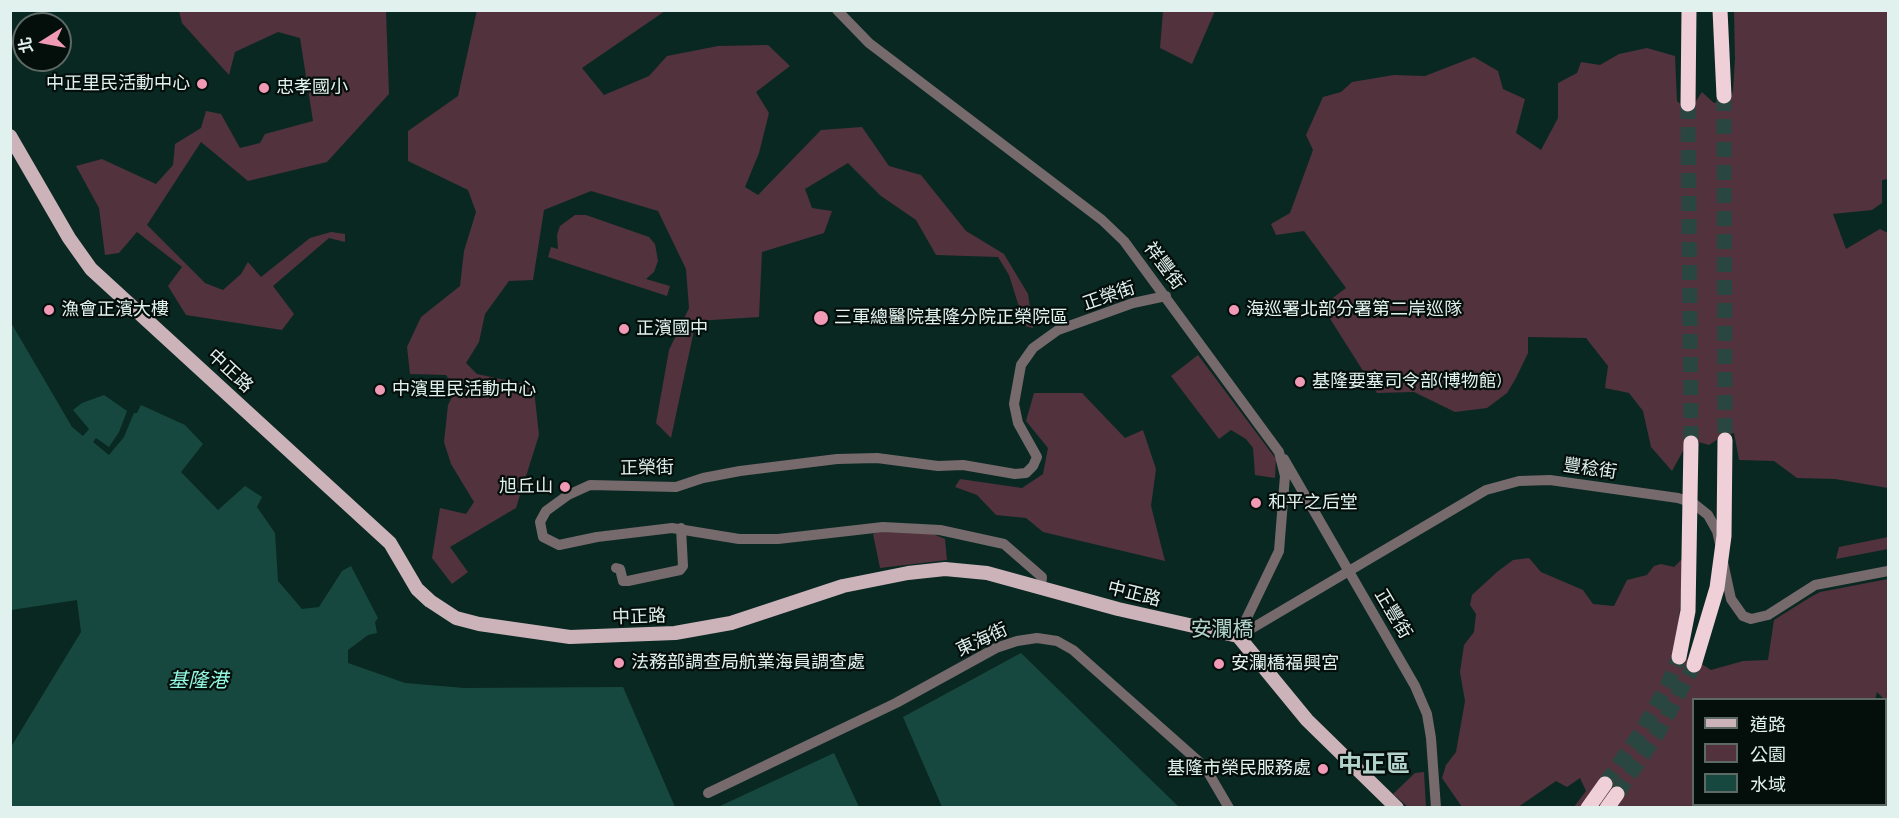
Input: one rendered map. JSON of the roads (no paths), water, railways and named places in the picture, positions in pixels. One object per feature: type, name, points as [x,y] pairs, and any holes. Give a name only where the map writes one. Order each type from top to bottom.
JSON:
[{"type":"highway","points":[[1688,104],[1689,10]]},
{"type":"highway","points":[[1720,10],[1724,96]]},
{"type":"highway","points":[[1694,665],[1717,588],[1724,537],[1725,440]]},
{"type":"highway","points":[[1679,657],[1689,611],[1691,443]]},
{"type":"highway","points":[[1588,807],[1611,789],[1607,807]]},
{"type":"main road","name":"中正路","points":[[10,136],[69,238],[91,269],[390,543],[417,589],[430,601],[456,618],[479,624],[570,637],[675,633],[731,623],[843,586],[926,571],[965,570],[1041,587],[1118,609],[1238,636]]},
{"type":"main road","points":[[1238,636],[1307,720],[1397,807]]},
{"type":"street","name":"祥豐街","points":[[837,10],[869,43],[1102,220],[1124,241],[1279,452],[1285,476],[1279,550],[1238,636]]},
{"type":"street","name":"正榮街","points":[[1041,587],[1042,577],[1004,544],[940,530],[883,527],[778,539],[749,539],[721,537],[681,528],[597,537],[559,545],[543,537],[540,522],[546,511],[568,495],[590,485],[676,487],[703,478],[740,471],[837,459],[877,458],[938,465],[963,465],[1015,474],[1026,472],[1033,466],[1037,457],[1018,423],[1014,404],[1022,364],[1033,348],[1058,330],[1133,303],[1166,296]]},
{"type":"street","name":"正豐街","points":[[1279,452],[1301,485],[1347,570],[1415,686],[1427,714],[1434,804]]},
{"type":"street","name":"豐稔街","points":[[1238,636],[1486,490],[1534,479],[1678,498],[1701,508],[1717,531],[1731,599],[1743,616],[1751,619],[1768,615],[1815,585],[1888,571]]},
{"type":"street","points":[[1284,487],[1292,482],[1301,485]]},
{"type":"street","points":[[616,568],[620,569],[623,581],[680,570],[683,566],[681,528]]},
{"type":"street","name":"東海街","points":[[708,793],[896,703],[996,648],[1017,641],[1037,638],[1057,641],[1073,650],[1206,767],[1229,807]]},
{"type":"water","name":"基隆港","points":[[10,321],[72,427],[83,436],[89,429],[73,410],[82,403],[104,395],[127,411],[119,432],[109,447],[96,438],[93,442],[109,455],[124,437],[134,413],[137,413],[141,405],[185,425],[203,444],[181,472],[218,510],[245,486],[262,497],[257,507],[275,533],[278,581],[302,609],[319,607],[342,571],[351,566],[378,618],[375,622],[377,633],[368,635],[348,650],[348,663],[405,683],[464,688],[623,687],[675,807],[11,807],[11,747],[81,632],[77,600],[11,610]]},
{"type":"water","points":[[1021,653],[1179,807],[942,807],[903,717]]},
{"type":"water","points":[[834,753],[859,807],[718,807]]},
{"type":"tunnel","points":[[1724,96],[1725,440]]},
{"type":"tunnel","points":[[1688,104],[1691,443]]},
{"type":"tunnel","points":[[1605,784],[1641,732],[1667,686],[1679,657]]},
{"type":"tunnel","points":[[1617,794],[1658,733],[1694,665]]},
{"type":"place","name":"中正里民活動中心","points":[[202,84]]},
{"type":"place","name":"忠孝國小","points":[[264,88]]},
{"type":"place","name":"漁會正濱大樓","points":[[49,310]]},
{"type":"place","name":"海巡署北部分署第二岸巡隊","points":[[1234,310]]},
{"type":"place","name":"三軍總醫院基隆分院正榮院區","points":[[821,318]]},
{"type":"place","name":"正濱國中","points":[[624,329]]},
{"type":"place","name":"基隆要塞司令部(博物館)","points":[[1300,382]]},
{"type":"place","name":"中濱里民活動中心","points":[[380,390]]},
{"type":"place","name":"旭丘山","points":[[565,487]]},
{"type":"place","name":"和平之后堂","points":[[1256,503]]},
{"type":"place","name":"法務部調查局航業海員調查處","points":[[619,663]]},
{"type":"place","name":"安瀾橋福興宮","points":[[1219,664]]},
{"type":"place","name":"基隆市榮民服務處","points":[[1323,769]]},
{"type":"district","name":"安瀾橋","points":[[1222,630]]},
{"type":"district","name":"中正區","points":[[1374,765]]}]
